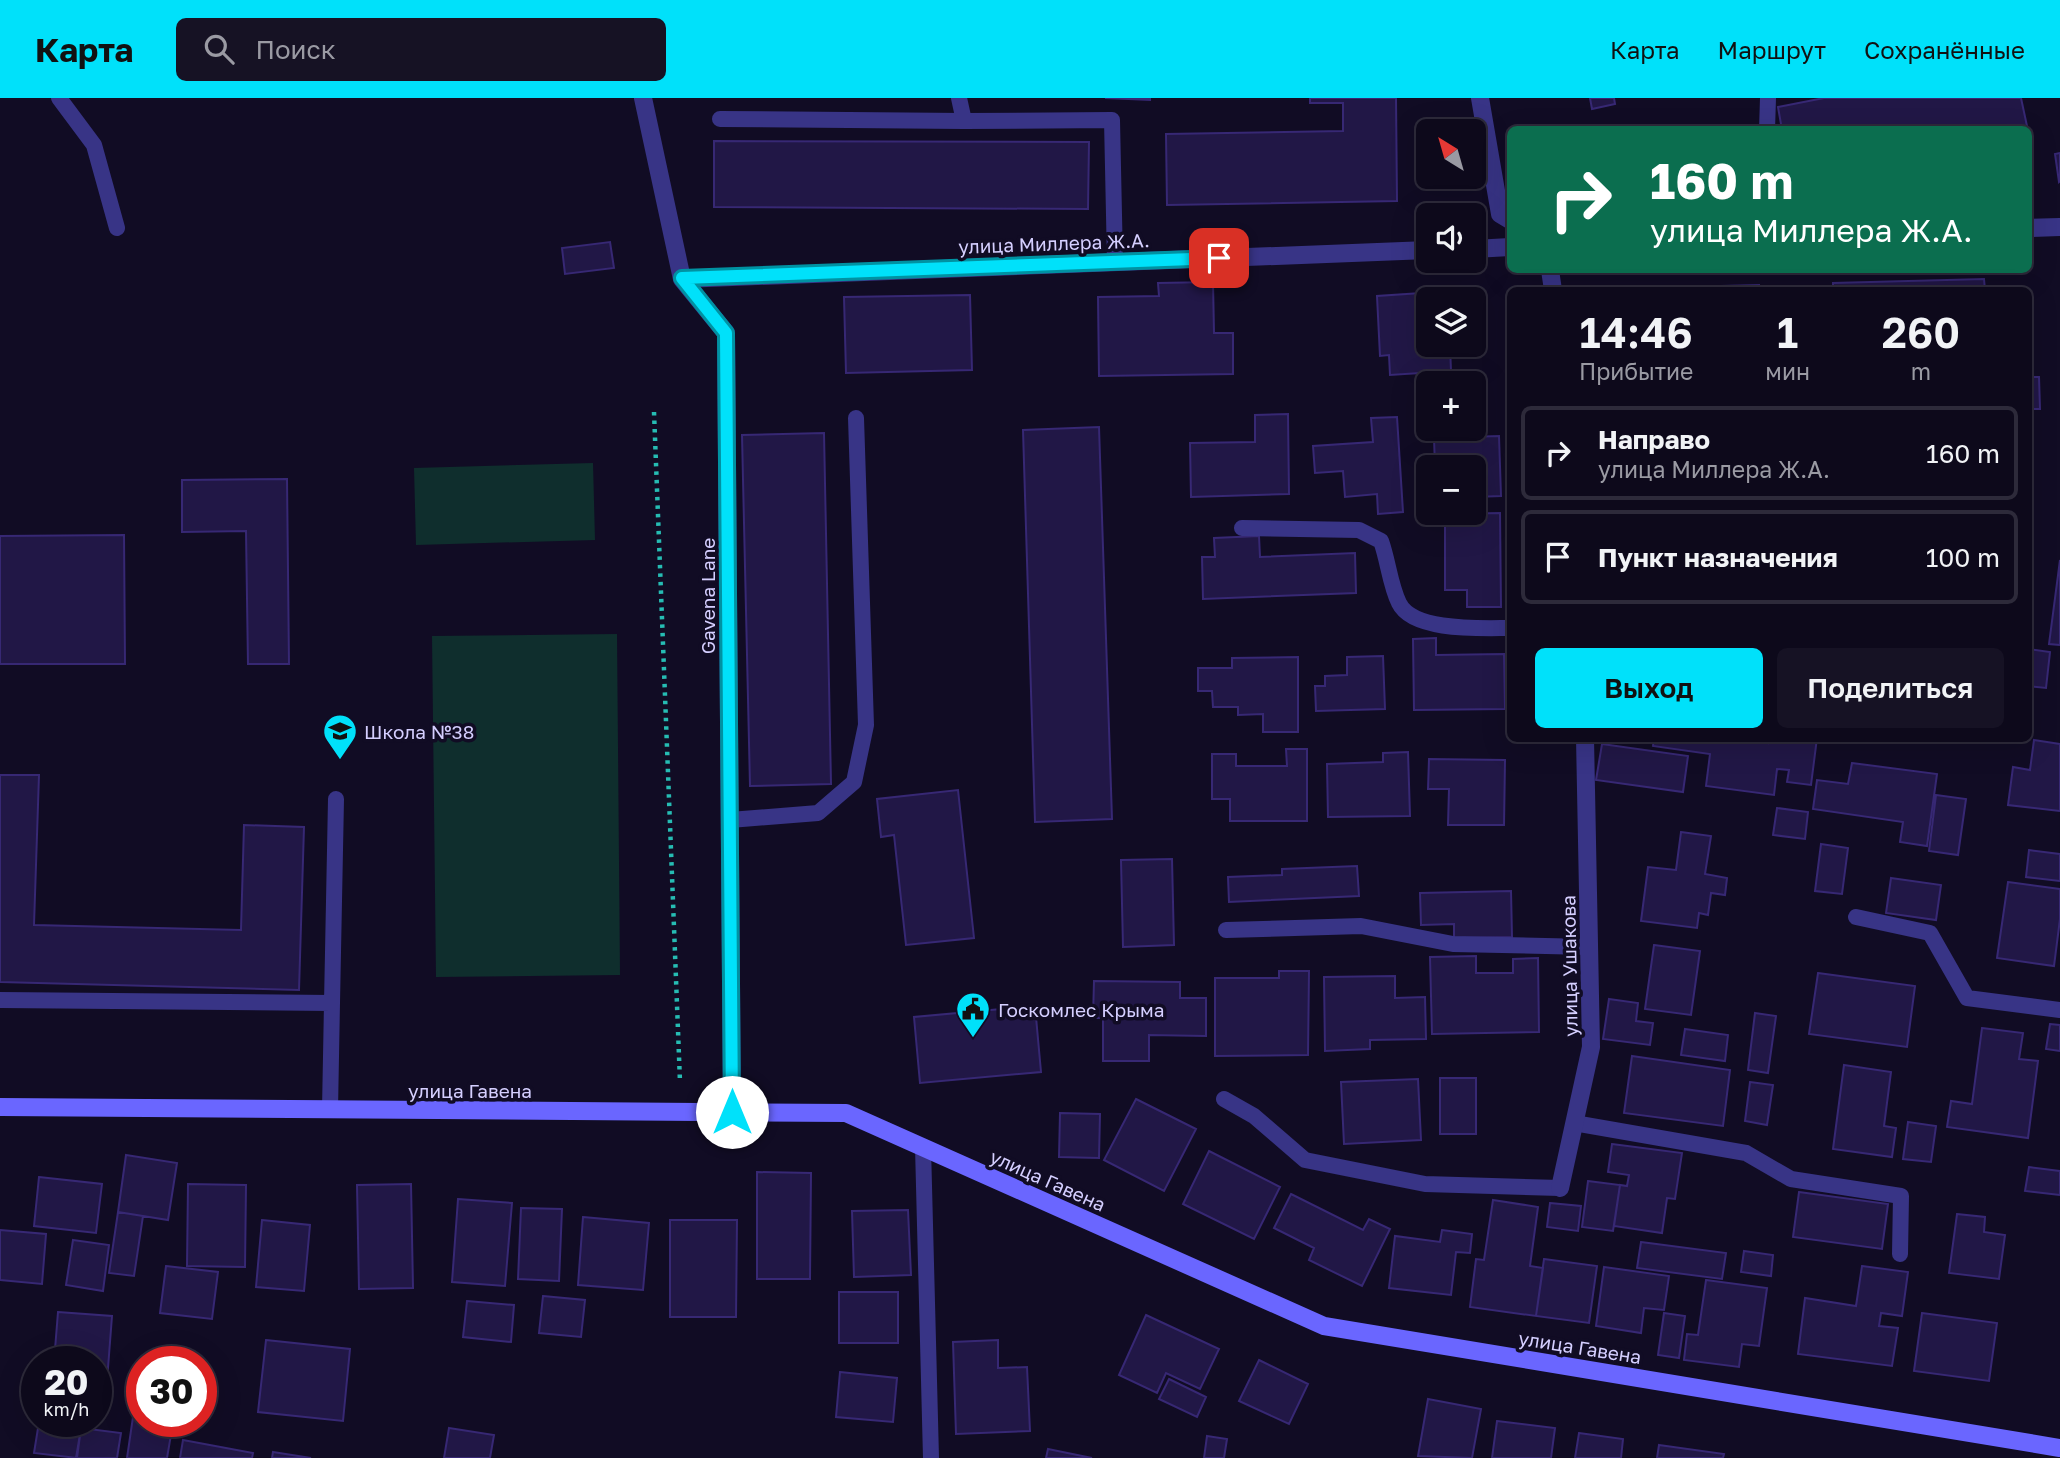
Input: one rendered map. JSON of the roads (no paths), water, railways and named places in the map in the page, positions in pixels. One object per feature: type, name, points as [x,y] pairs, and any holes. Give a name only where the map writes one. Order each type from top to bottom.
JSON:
[{"type":"street","name":"Gavena Lane","points":[[643,98],[682,278],[726,333],[732,1112]]},
{"type":"street","points":[[1480,98],[1500,214],[1507,218]]},
{"type":"street","points":[[2032,228],[2060,227]]},
{"type":"street","points":[[1486,248],[1507,247]]},
{"type":"street","name":"улица Миллера Ж.А.","points":[[682,278],[1416,250]]},
{"type":"street","name":"улица Ушакова","points":[[1560,1188],[1591,1047],[1585,742]]},
{"type":"street","name":"улица Гавена","points":[[0,1107],[846,1113],[1324,1326],[2060,1448]]},
{"type":"lane","points":[[59,98],[94,145],[117,228]]},
{"type":"lane","points":[[959,98],[964,121]]},
{"type":"lane","points":[[1767,126],[1768,98]]},
{"type":"lane","points":[[720,119],[1112,120],[1115,262]]},
{"type":"lane","points":[[730,820],[818,813],[853,782],[866,725],[856,418]]},
{"type":"lane","points":[[1242,528],[1359,530],[1381,541],[1399,605],[1418,621],[1469,628],[1507,628]]},
{"type":"lane","points":[[330,1110],[336,799]]},
{"type":"lane","points":[[1856,917],[1930,933],[1967,998],[2060,1010]]},
{"type":"lane","points":[[1226,930],[1361,926],[1453,944],[1589,947]]},
{"type":"lane","points":[[0,1000],[332,1003]]},
{"type":"lane","points":[[1224,1099],[1254,1116],[1304,1160],[1425,1184],[1560,1188]]},
{"type":"lane","points":[[1574,1123],[1746,1153],[1791,1180],[1901,1196],[1900,1254]]},
{"type":"lane","points":[[923,1147],[931,1458]]},
{"type":"place","name":"Школа №38","points":[[340,761]]},
{"type":"place","name":"Госкомлес Крыма","points":[[973,1039]]}]
